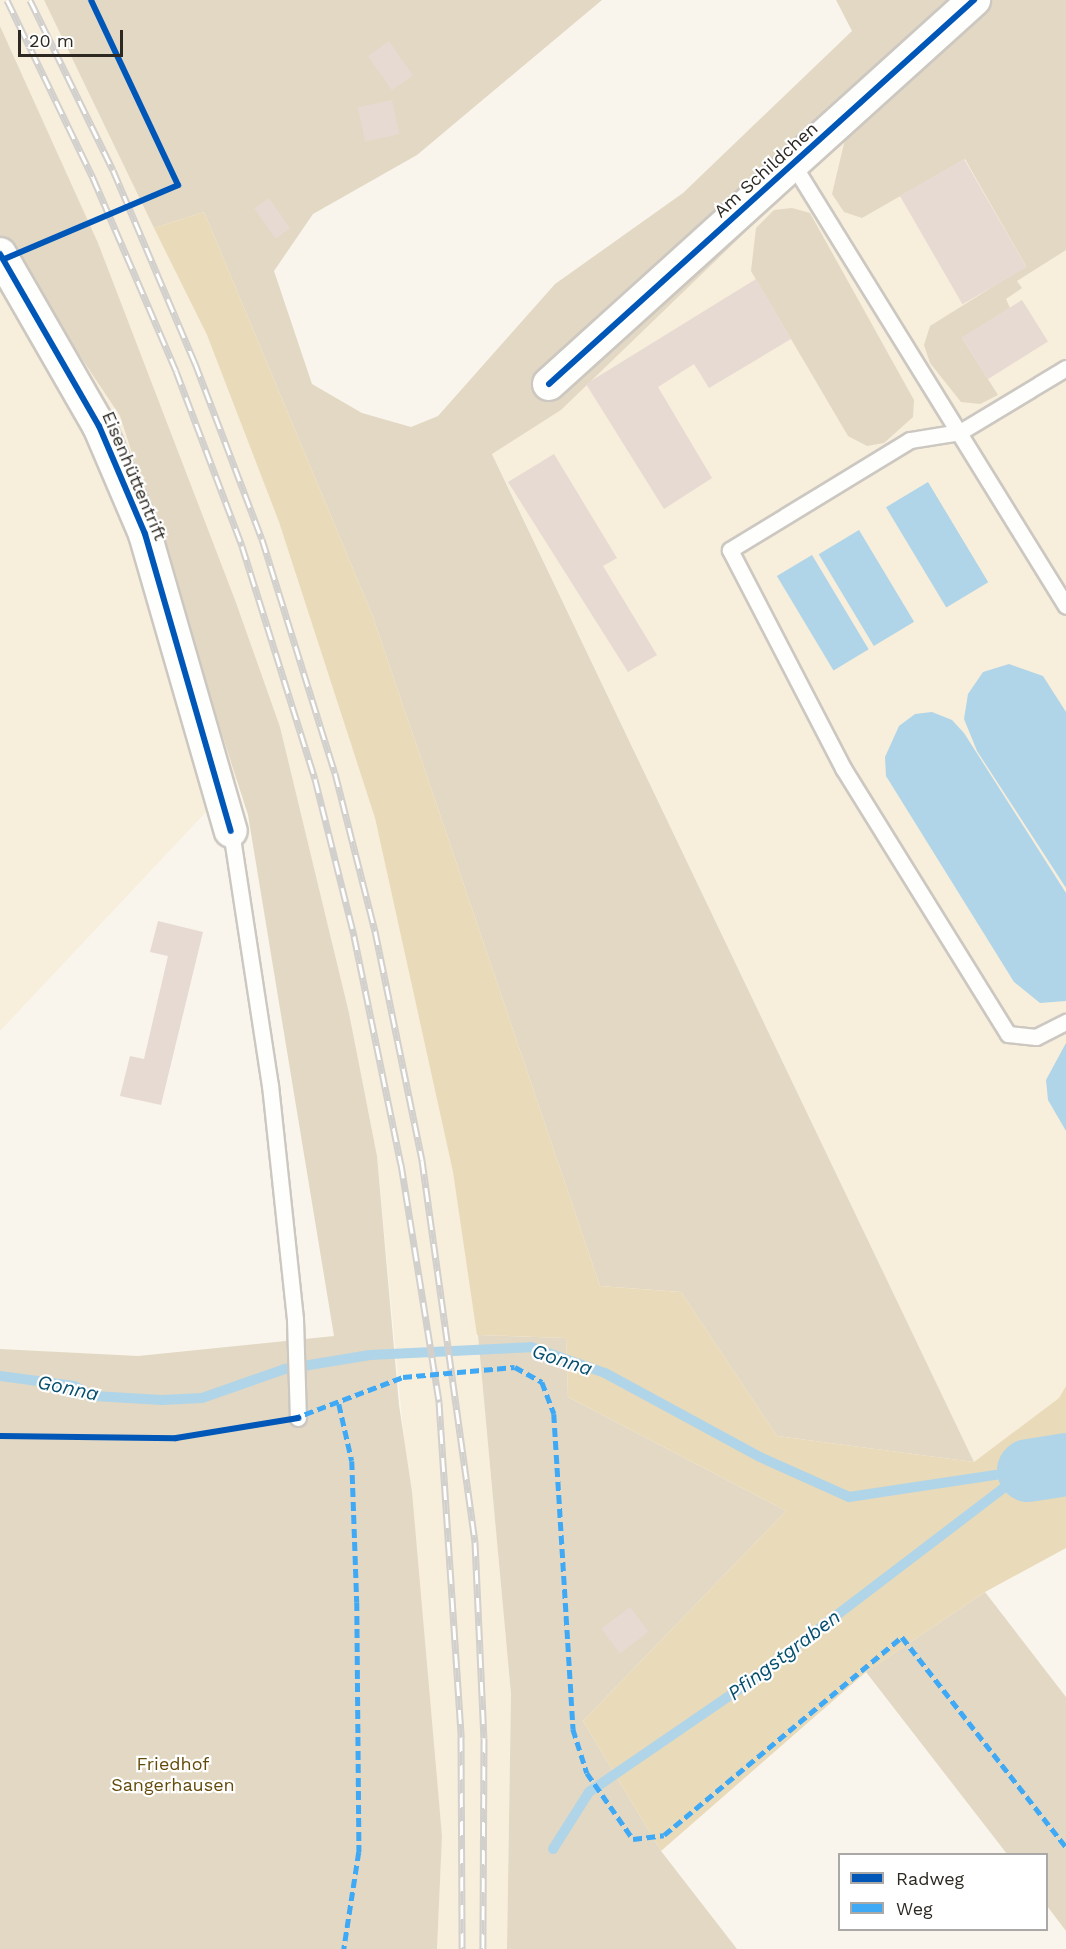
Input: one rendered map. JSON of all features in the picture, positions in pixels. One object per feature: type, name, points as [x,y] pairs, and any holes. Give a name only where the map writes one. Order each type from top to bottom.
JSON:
[{"type":"street","name":"Am Schildchen","points":[[549,384],[794,166],[974,0]]},
{"type":"street","name":"Eisenhüttentrift","points":[[0,254],[99,426],[145,534],[231,831]]},
{"type":"lane","points":[[794,166],[1066,606]]},
{"type":"lane","points":[[1066,368],[960,432],[910,440],[730,550],[843,768],[1008,1034],[1036,1037],[1066,1022]]},
{"type":"lane","points":[[231,831],[270,1085],[295,1319],[300,1386],[298,1418]]},
{"type":"shaded area","points":[[0,0],[44,0],[207,335],[279,522],[375,818],[453,1172],[478,1335],[511,1694],[507,1949],[437,1949],[442,1836],[377,1156],[349,1013],[280,727],[98,243],[0,26]]},
{"type":"shaded area","points":[[1066,0],[1066,1386],[1059,1398],[974,1462],[492,453],[561,410],[847,134]]},
{"type":"shaded area","points":[[204,212],[372,614],[600,1286],[681,1292],[777,1436],[974,1462],[1059,1398],[1066,1386],[1066,1548],[985,1592],[866,1672],[661,1851],[583,1721],[786,1511],[568,1397],[566,1338],[477,1335],[453,1172],[375,818],[279,522],[207,335],[154,228]]},
{"type":"shaded area","points":[[0,236],[120,416],[237,779],[0,1031]]},
{"type":"green space","points":[[44,0],[602,0],[417,155],[313,214],[274,271],[312,384],[362,413],[411,427],[438,416],[555,284],[683,193],[852,31],[836,0],[1066,0],[1066,250],[1017,281],[1022,288],[1006,299],[1010,308],[962,338],[998,395],[980,404],[961,402],[930,363],[924,345],[930,326],[1026,266],[965,159],[862,218],[844,212],[832,194],[846,135],[561,410],[492,454],[974,1462],[777,1436],[681,1292],[600,1286],[372,614],[204,212],[154,228]]},
{"type":"green space","name":"Friedhof Sangerhausen","points":[[0,26],[98,243],[235,600],[280,727],[349,1013],[377,1156],[399,1405],[412,1492],[442,1836],[437,1949],[0,1949],[0,1349],[138,1356],[334,1336],[248,815],[120,416],[0,236]]},
{"type":"green space","points":[[792,208],[810,213],[914,400],[913,417],[884,443],[867,446],[848,436],[751,271],[756,228],[774,210]]},
{"type":"green space","points":[[478,1335],[566,1338],[568,1397],[786,1511],[583,1721],[661,1851],[737,1949],[507,1949],[511,1694]]},
{"type":"green space","points":[[985,1592],[1066,1697],[1066,1931],[1048,1907],[1048,1853],[1006,1853],[866,1672]]},
{"type":"water","points":[[928,482],[988,582],[946,608],[886,507]]},
{"type":"water","points":[[859,530],[914,622],[874,646],[819,554]]},
{"type":"water","points":[[812,555],[869,649],[834,670],[777,576]]},
{"type":"water","points":[[1009,664],[1043,676],[1066,712],[1066,888],[977,751],[964,719],[968,694],[983,672]]},
{"type":"water","points":[[932,712],[952,720],[964,733],[1066,893],[1066,1001],[1040,1003],[1014,982],[886,776],[885,757],[899,726],[915,714]]},
{"type":"water","points":[[1066,1043],[1066,1131],[1048,1100],[1046,1080]]},
{"type":"building","points":[[389,41],[413,75],[392,90],[368,56]]},
{"type":"building","points":[[392,100],[399,134],[365,142],[358,107]]},
{"type":"building","points":[[964,159],[1026,267],[962,304],[900,196]]},
{"type":"building","points":[[269,198],[290,228],[275,239],[254,208]]},
{"type":"building","points":[[756,279],[791,339],[709,388],[694,364],[658,387],[712,478],[664,509],[586,384]]},
{"type":"building","points":[[1022,300],[1048,342],[988,379],[962,338]]},
{"type":"building","points":[[554,454],[617,558],[603,566],[657,655],[628,672],[508,482]]},
{"type":"building","points":[[158,921],[203,932],[161,1105],[120,1096],[130,1056],[144,1059],[168,956],[150,952]]},
{"type":"building","points":[[630,1607],[649,1632],[620,1653],[601,1629]]},
{"type":"waterway","name":"Gonna","points":[[0,1376],[74,1386],[94,1396],[162,1400],[202,1398],[285,1369],[370,1355],[531,1347],[605,1373],[760,1457],[849,1497],[1028,1470]]},
{"type":"waterway","name":"Gonna","points":[[1028,1470],[1066,1464]]},
{"type":"waterway","name":"Pfingstgraben","points":[[553,1849],[589,1792],[745,1685],[1025,1472]]},
{"type":"railway","points":[[7,0],[93,178],[176,371],[242,546],[315,779],[354,936],[401,1164],[439,1402],[461,1737],[462,1949]]},
{"type":"railway","points":[[30,0],[113,170],[195,363],[262,539],[335,773],[375,931],[422,1160],[475,1542],[484,1738],[483,1949]]},
{"type":"marked path","points":[[292,1419],[403,1377],[515,1367],[542,1382],[554,1414],[573,1729],[587,1773],[633,1839],[664,1835],[902,1637],[1066,1847]]},
{"type":"marked path","points":[[339,1404],[352,1461],[357,1602],[359,1852],[344,1949]]},
{"type":"cycle path","points":[[4,259],[178,185],[91,0]]},
{"type":"cycle path","points":[[549,384],[974,0]]},
{"type":"cycle path","points":[[0,254],[99,426],[145,534],[231,831]]},
{"type":"cycle path","points":[[0,1436],[176,1438],[298,1418]]}]
